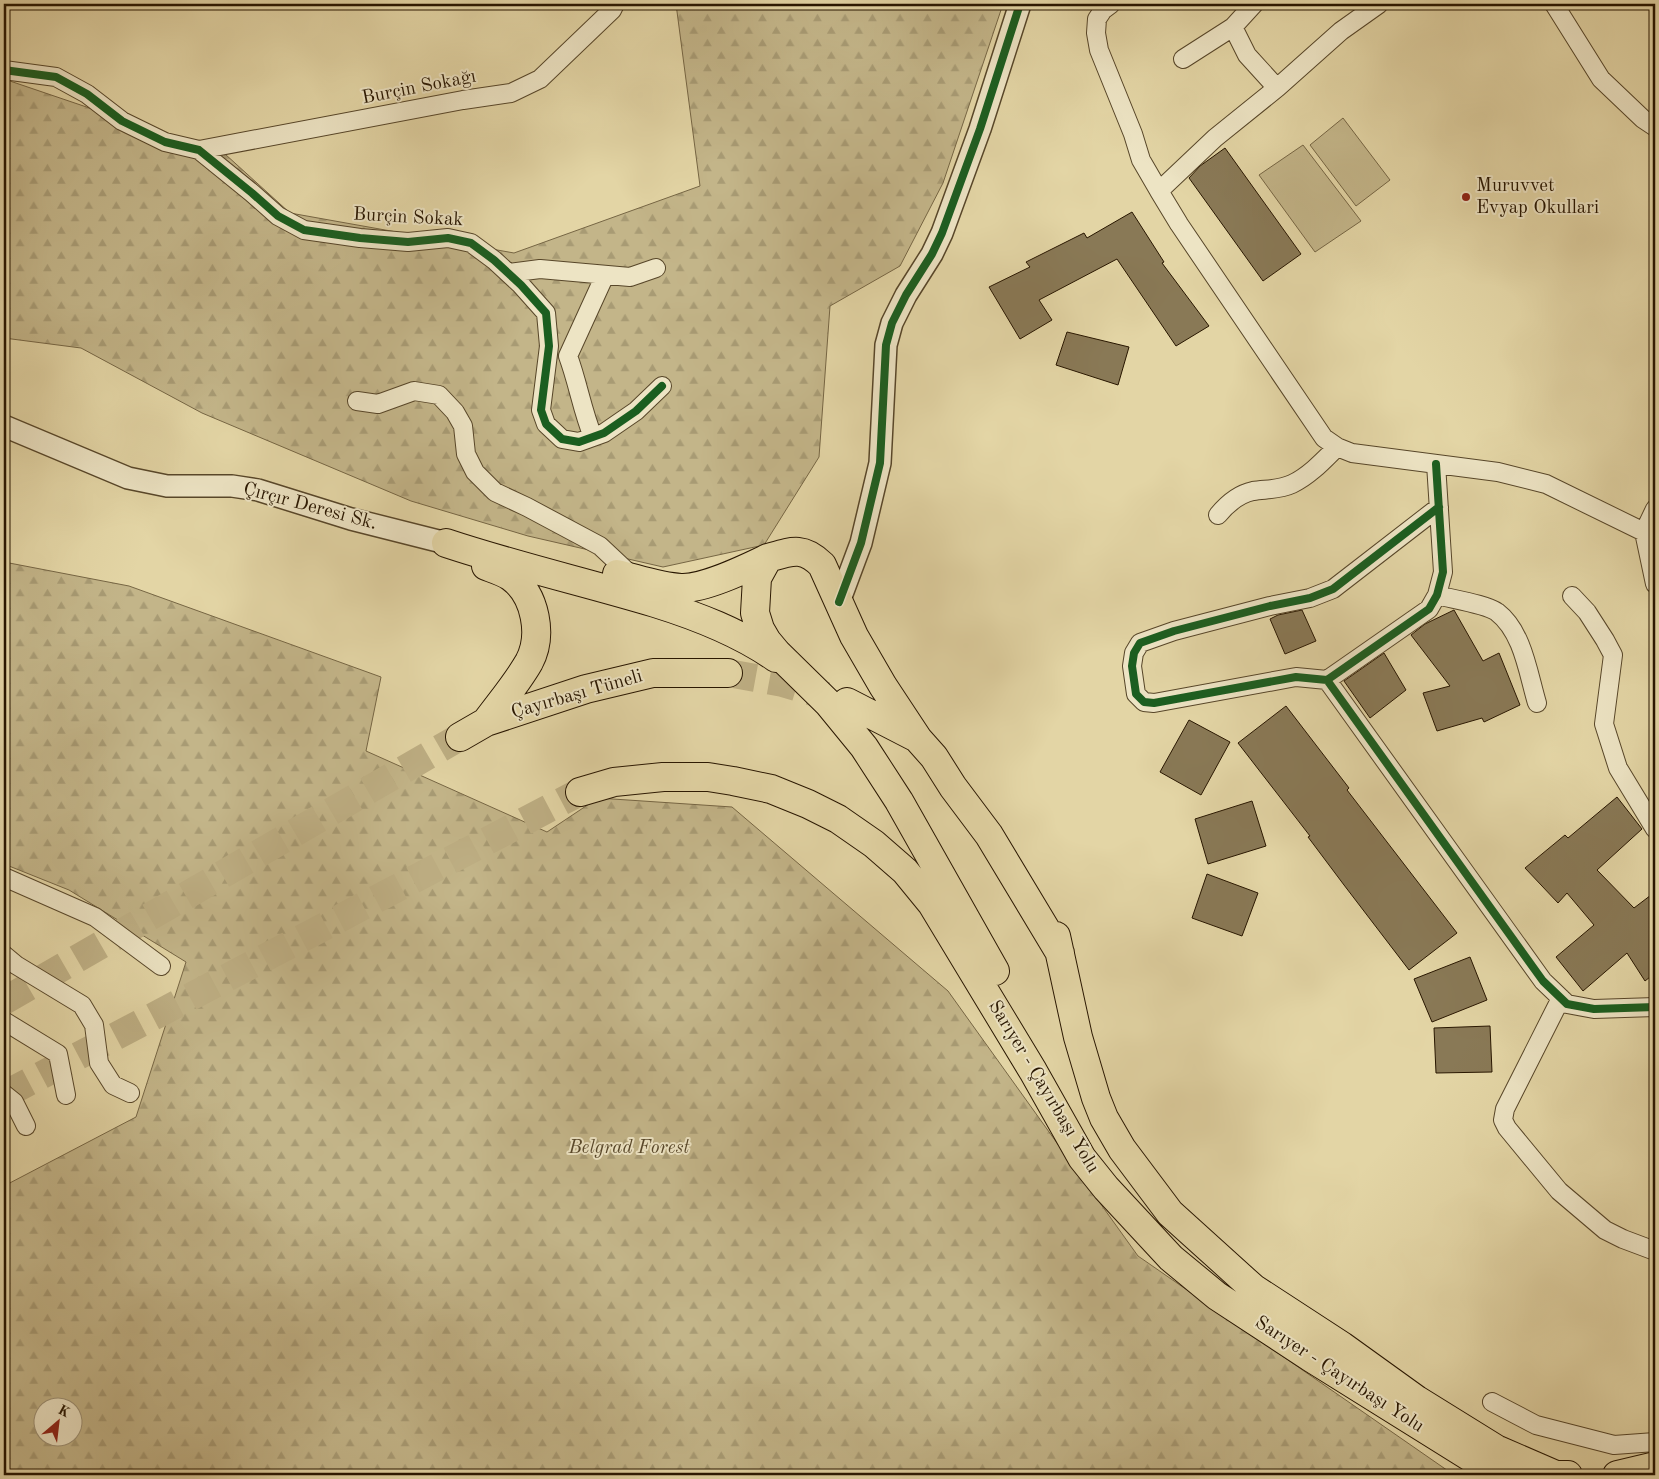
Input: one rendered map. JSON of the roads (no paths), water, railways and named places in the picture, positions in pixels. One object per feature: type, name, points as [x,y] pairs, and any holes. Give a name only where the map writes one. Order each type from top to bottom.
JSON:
[{"type":"main road","points":[[446,543],[508,549],[682,588],[717,580],[740,572],[768,558],[790,551],[801,551],[814,557],[822,565],[854,636],[883,686],[989,836],[1060,953],[1078,1037],[1096,1098],[1104,1118],[1122,1148],[1170,1213],[1253,1288],[1342,1346],[1417,1400],[1496,1448],[1528,1464],[1556,1475],[1568,1475]]},
{"type":"main road","points":[[446,543],[486,557],[620,592],[682,611],[738,635],[805,679]]},
{"type":"main road","points":[[446,543],[478,562],[512,578],[529,599],[536,619],[536,643],[530,661],[486,722]]},
{"type":"main road","points":[[768,558],[757,578],[755,613],[760,629],[777,653],[828,703],[864,747],[899,801],[1014,1009],[1033,1071]]},
{"type":"main road","name":"Çayırbaşı Tüneli","points":[[460,737],[486,722],[586,689],[653,673],[728,673]]},
{"type":"main road","points":[[847,702],[918,738]]},
{"type":"main road","name":"Sarıyer - Çayırbaşı Yolu","points":[[580,792],[614,782],[664,777],[708,777],[771,789],[838,819],[874,844],[905,871],[932,904],[1033,1071],[1082,1158],[1106,1188],[1172,1258],[1217,1296],[1310,1358],[1499,1475]]},
{"type":"main road","points":[[1617,1475],[1655,1466]]},
{"type":"street","name":"Burçin Sokağı","points":[[199,150],[463,100],[511,93],[540,79],[612,10],[615,4]]},
{"type":"street","points":[[839,602],[860,543],[880,463],[886,345],[892,323],[942,233],[980,130],[1020,4]]},
{"type":"street","points":[[1111,4],[1103,10],[1098,19],[1096,33],[1099,50],[1133,134],[1141,160],[1178,224],[1324,438],[1337,447],[1352,453],[1498,472],[1546,484],[1644,532]]},
{"type":"street","points":[[1183,60],[1233,27],[1254,4]]},
{"type":"street","points":[[1159,191],[1215,138],[1277,88],[1341,32],[1379,4]]},
{"type":"street","points":[[1554,4],[1601,79],[1643,119],[1655,127]]},
{"type":"street","points":[[1233,27],[1247,55],[1277,88]]},
{"type":"street","name":"Burçin Sokak","points":[[4,70],[56,78],[87,94],[122,121],[165,142],[199,150],[278,216],[304,230],[360,238],[408,242],[448,238],[471,243],[494,260],[521,285],[546,314],[549,346],[541,410],[546,424],[562,439],[579,442],[604,432],[636,411],[662,386]]},
{"type":"street","points":[[508,273],[540,269],[630,277],[656,268]]},
{"type":"street","points":[[593,437],[584,416],[577,379],[568,356],[605,275]]},
{"type":"street","points":[[357,401],[378,404],[414,391],[439,395],[455,412],[463,426],[466,454],[476,472],[495,492],[600,546],[635,578]]},
{"type":"street","name":"Çırçır Deresi Sk.","points":[[4,426],[128,478],[167,486],[232,486],[258,490],[351,518],[446,543]]},
{"type":"street","points":[[1218,515],[1227,504],[1252,492],[1291,485],[1312,472],[1337,447]]},
{"type":"street","points":[[1436,464],[1439,507],[1443,572],[1437,595],[1429,609],[1327,680],[1296,677],[1154,703],[1144,702],[1136,694],[1132,666],[1134,652],[1140,643],[1174,631],[1270,606],[1310,598],[1332,589],[1439,507]]},
{"type":"street","points":[[1655,509],[1644,532],[1655,584]]},
{"type":"street","points":[[1437,595],[1496,611],[1518,640],[1538,703]]},
{"type":"street","points":[[1572,596],[1587,612],[1613,655],[1604,724],[1618,768],[1655,829]]},
{"type":"street","points":[[1327,680],[1543,981],[1567,1004],[1594,1010],[1655,1008]]},
{"type":"street","points":[[4,878],[95,917],[161,966]]},
{"type":"street","points":[[4,955],[16,965],[82,1005],[94,1025],[99,1064],[113,1085],[130,1093]]},
{"type":"street","points":[[1561,998],[1505,1109],[1503,1120],[1507,1128],[1559,1191],[1605,1230],[1623,1239],[1655,1250]]},
{"type":"street","points":[[4,1021],[58,1054],[66,1095]]},
{"type":"street","points":[[4,1094],[14,1102],[26,1126]]},
{"type":"street","points":[[1492,1402],[1536,1425],[1614,1445],[1655,1442]]},
{"type":"tunnel","points":[[728,673],[783,683],[826,696]]},
{"type":"tunnel","points":[[4,1001],[460,737]]},
{"type":"tunnel","points":[[4,1095],[580,792]]},
{"type":"place","name":"Muruvvet Evyap Okullari","points":[[1466,197]]},
{"type":"park label","name":"Belgrad Forest","points":[[629,1148]]}]
